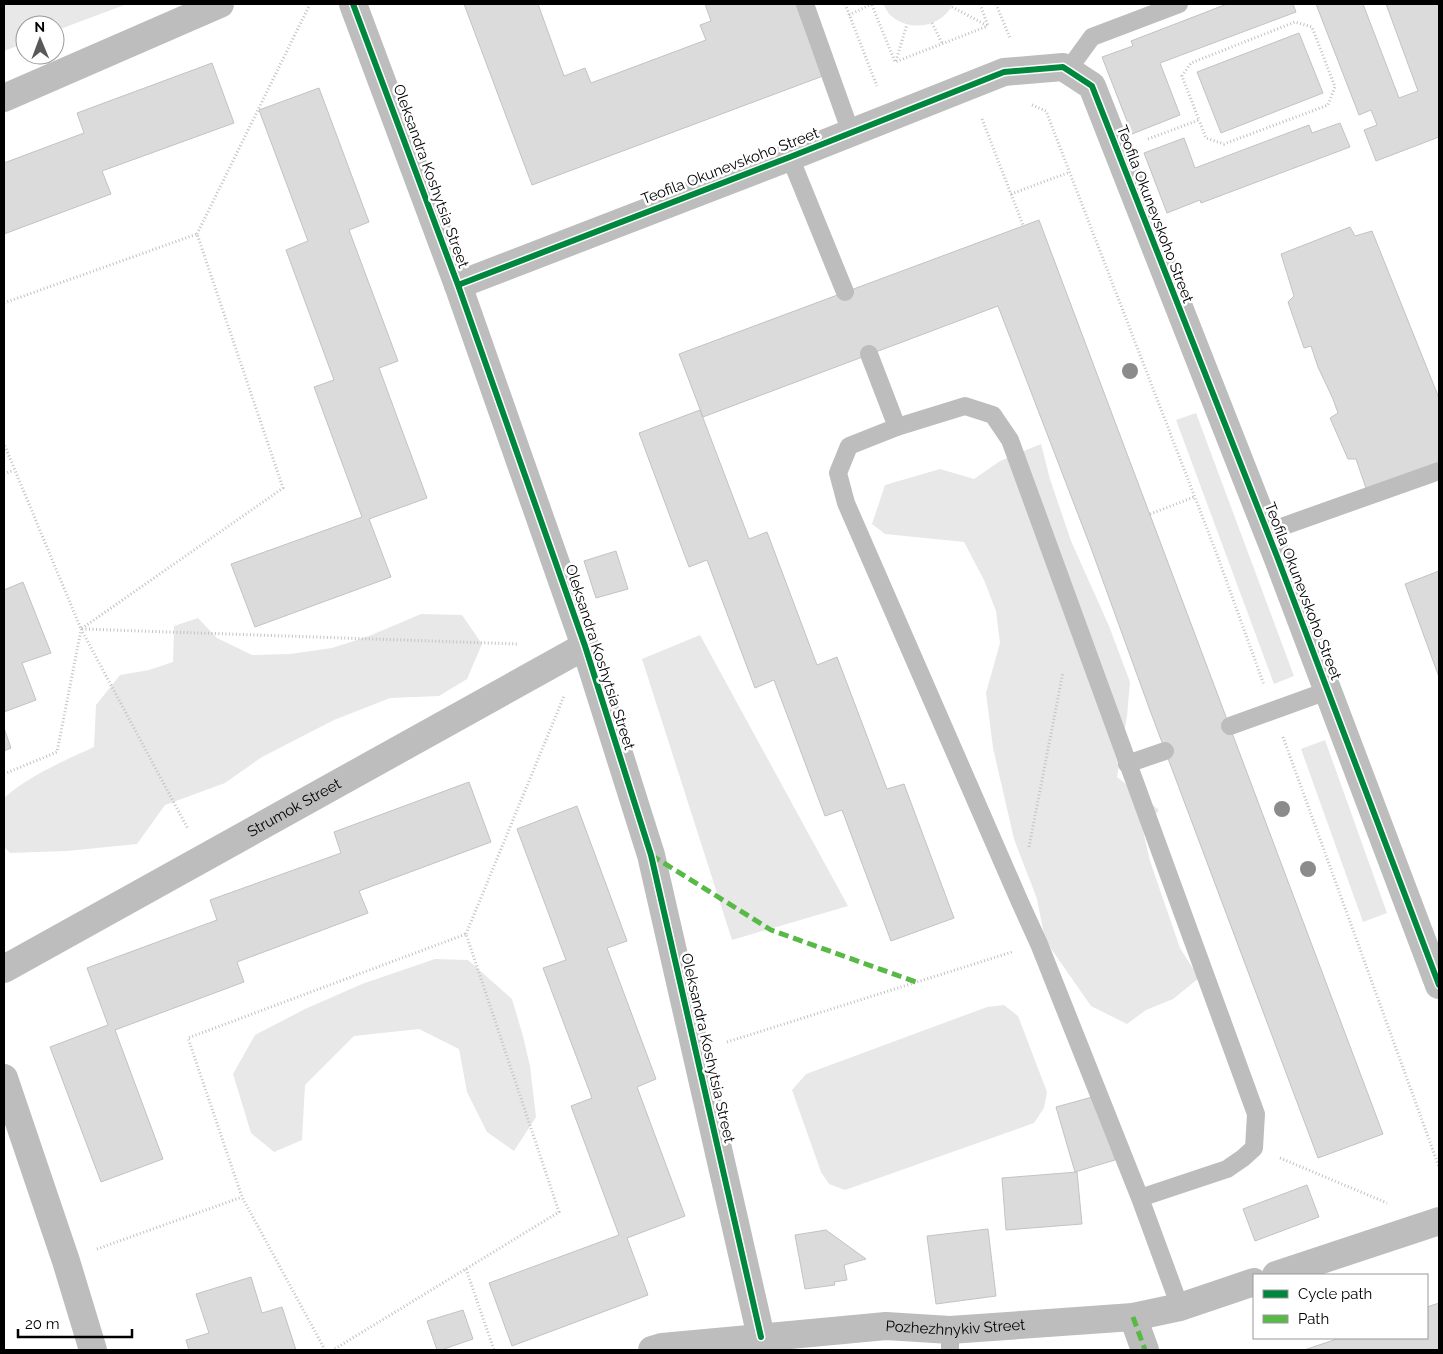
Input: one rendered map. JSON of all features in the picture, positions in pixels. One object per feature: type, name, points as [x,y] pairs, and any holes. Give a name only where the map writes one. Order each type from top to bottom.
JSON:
[{"type":"street","points":[[4,98],[220,4]]},
{"type":"street","name":"Oleksandra Koshytsia Street","points":[[353,4],[458,284],[585,646],[650,855],[761,1337]]},
{"type":"street","name":"Teofila Okunevskoho Street","points":[[458,284],[790,157],[1004,72],[1063,67],[1092,86],[1267,532],[1439,985]]},
{"type":"street","name":"Strumok Street","points":[[4,969],[585,646]]},
{"type":"street","points":[[4,1078],[66,1261],[93,1350]]},
{"type":"street","points":[[1279,1274],[1439,1221]]},
{"type":"street","name":"Pozhezhnykiv Street","points":[[652,1350],[761,1337],[886,1326],[950,1340],[1133,1317],[1180,1307],[1253,1282]]},
{"type":"street","points":[[1133,1317],[1145,1350]]},
{"type":"lane","points":[[805,4],[851,132]]},
{"type":"lane","points":[[1068,70],[1092,38],[1179,4]]},
{"type":"lane","points":[[790,157],[845,292]]},
{"type":"lane","points":[[869,354],[897,427]]},
{"type":"lane","points":[[1140,1198],[1227,1169],[1254,1148],[1256,1114],[1010,440],[992,415],[965,406],[897,427],[849,446],[838,473],[846,503],[1018,900],[1039,944],[1140,1198],[1180,1307]]},
{"type":"lane","points":[[1267,532],[1439,471]]},
{"type":"lane","points":[[1230,726],[1327,691]]},
{"type":"lane","points":[[1127,764],[1165,750]]},
{"type":"path","points":[[4,303],[197,234],[310,4]]},
{"type":"path","points":[[845,4],[880,94]]},
{"type":"path","points":[[849,15],[872,4],[895,62]]},
{"type":"path","points":[[980,4],[988,26]]},
{"type":"path","points":[[996,4],[1012,44]]},
{"type":"path","points":[[952,7],[988,26]]},
{"type":"path","points":[[1295,22],[1312,27],[1335,88],[1328,105],[1224,144],[1206,138],[1199,120],[1182,76],[1191,63],[1295,22]]},
{"type":"path","points":[[932,23],[942,43]]},
{"type":"path","points":[[895,62],[907,24]]},
{"type":"path","points":[[895,62],[988,26]]},
{"type":"path","points":[[1026,102],[1046,111],[1070,172],[1273,710],[1439,1167]]},
{"type":"path","points":[[990,116],[982,119],[1024,226]]},
{"type":"path","points":[[1118,151],[1199,120]]},
{"type":"path","points":[[1012,194],[1070,172]]},
{"type":"path","points":[[4,774],[57,752],[81,629],[283,488],[197,234]]},
{"type":"path","points":[[4,444],[81,629],[204,857]]},
{"type":"path","points":[[4,474],[14,470]]},
{"type":"path","points":[[1150,514],[1194,497]]},
{"type":"path","points":[[1018,900],[1074,617]]},
{"type":"path","points":[[81,629],[526,644]]},
{"type":"path","points":[[333,1350],[559,1212],[466,934],[585,646]]},
{"type":"path","points":[[325,1350],[242,1197],[188,1038],[466,934]]},
{"type":"path","points":[[696,1052],[1039,944]]},
{"type":"path","points":[[1254,1148],[1394,1205]]},
{"type":"path","points":[[66,1261],[242,1197]]},
{"type":"path","points":[[466,1269],[494,1350]]},
{"type":"shaded area","points":[[4,4],[127,4],[65,27],[65,15],[15,15],[15,47],[4,51]]},
{"type":"shaded area","points":[[883,4],[953,4],[948,12],[933,23],[915,26],[897,20],[889,14]]},
{"type":"shaded area","points":[[1196,413],[1294,676],[1274,684],[1176,420]]},
{"type":"shaded area","points":[[1041,444],[1050,479],[1071,541],[1109,626],[1130,682],[1127,716],[1117,777],[1159,810],[1143,831],[1150,861],[1180,948],[1199,978],[1173,999],[1146,1010],[1127,1024],[1091,1006],[1045,940],[1037,899],[1014,839],[993,748],[986,693],[1000,643],[996,611],[984,580],[964,542],[885,534],[872,524],[885,485],[940,469],[974,479],[1000,461]]},
{"type":"shaded area","points":[[421,614],[462,615],[482,644],[467,679],[439,696],[390,698],[334,720],[262,757],[225,783],[165,805],[137,844],[67,851],[10,853],[4,847],[4,798],[35,776],[94,747],[96,705],[120,675],[149,670],[173,662],[174,626],[198,618],[217,638],[252,655],[290,654],[332,648],[369,636]]},
{"type":"shaded area","points":[[700,635],[848,906],[732,940],[642,659]]},
{"type":"shaded area","points":[[1325,740],[1387,913],[1363,922],[1301,749]]},
{"type":"shaded area","points":[[435,959],[468,960],[512,999],[530,1066],[536,1117],[514,1151],[487,1132],[467,1092],[459,1049],[419,1029],[354,1036],[305,1085],[302,1140],[274,1152],[251,1133],[233,1074],[255,1035],[305,1009],[362,984]]},
{"type":"shaded area","points":[[1004,1005],[1018,1016],[1047,1092],[1044,1108],[1034,1123],[845,1190],[829,1184],[821,1172],[792,1090],[806,1074],[987,1007]]},
{"type":"building","points":[[464,4],[538,4],[564,76],[585,68],[591,83],[706,40],[700,25],[711,21],[705,4],[796,4],[823,76],[532,185]]},
{"type":"building","points":[[1227,4],[1293,4],[1296,12],[1160,63],[1180,115],[1132,134],[1102,57],[1133,46],[1131,41]]},
{"type":"building","points":[[1316,4],[1363,4],[1399,98],[1418,91],[1386,4],[1439,4],[1439,137],[1376,161],[1364,130],[1377,125],[1371,110],[1359,115]]},
{"type":"building","points":[[1299,33],[1323,93],[1221,133],[1197,72]]},
{"type":"building","points":[[212,63],[234,123],[102,171],[111,194],[4,234],[4,163],[84,133],[77,113]]},
{"type":"building","points":[[319,88],[369,222],[349,230],[398,361],[379,368],[427,498],[369,519],[391,577],[255,627],[231,564],[362,517],[314,387],[334,380],[286,250],[308,241],[259,110]]},
{"type":"building","points":[[1340,123],[1350,147],[1201,203],[1200,200],[1167,213],[1144,153],[1184,138],[1195,168],[1309,125],[1312,133]]},
{"type":"building","points":[[1039,220],[1383,1134],[1318,1158],[1091,548],[998,306],[703,417],[679,354]]},
{"type":"building","points":[[1350,227],[1355,236],[1372,231],[1439,398],[1439,466],[1367,491],[1356,459],[1348,459],[1330,418],[1338,413],[1311,346],[1304,348],[1288,302],[1294,296],[1281,254]]},
{"type":"building","points":[[700,410],[749,539],[767,532],[817,665],[837,657],[887,789],[904,784],[954,918],[891,941],[842,810],[825,816],[774,680],[755,688],[707,560],[689,567],[639,433]]},
{"type":"building","points":[[616,551],[628,589],[596,598],[584,561]]},
{"type":"building","points":[[1439,571],[1439,677],[1405,584]]},
{"type":"building","points":[[23,582],[51,653],[22,663],[36,700],[4,712],[4,590]]},
{"type":"building","points":[[4,728],[11,748],[4,751]]},
{"type":"building","points":[[469,782],[491,842],[359,891],[368,913],[237,962],[244,982],[115,1030],[163,1159],[101,1182],[50,1047],[108,1025],[87,968],[217,920],[210,900],[341,853],[334,832]]},
{"type":"building","points":[[577,806],[627,941],[607,948],[656,1079],[637,1087],[685,1216],[627,1238],[648,1295],[512,1346],[489,1283],[619,1235],[571,1106],[592,1098],[543,968],[566,960],[517,829]]},
{"type":"building","points":[[1096,1096],[1115,1160],[1075,1172],[1056,1107]]},
{"type":"building","points":[[1077,1172],[1082,1224],[1006,1230],[1002,1178]]},
{"type":"building","points":[[1307,1185],[1319,1217],[1255,1241],[1243,1209]]},
{"type":"building","points":[[988,1229],[996,1296],[936,1304],[927,1236]]},
{"type":"building","points":[[826,1230],[866,1259],[844,1265],[847,1280],[834,1282],[835,1285],[805,1289],[795,1235]]},
{"type":"building","points":[[251,1277],[262,1313],[282,1307],[296,1350],[189,1350],[186,1340],[209,1333],[196,1294]]},
{"type":"building","points":[[1439,1303],[1439,1350],[1304,1350],[1337,1339],[1428,1339],[1428,1307]]},
{"type":"building","points":[[463,1310],[473,1339],[437,1350],[427,1321]]},
{"type":"marked path","points":[[651,855],[771,930],[916,982]]},
{"type":"marked path","points":[[1133,1317],[1145,1350]]},
{"type":"cycle path","points":[[353,4],[458,285],[585,646],[651,855],[761,1337]]},
{"type":"cycle path","points":[[458,285],[1004,72],[1063,67],[1092,86],[1278,559],[1439,985]]}]
